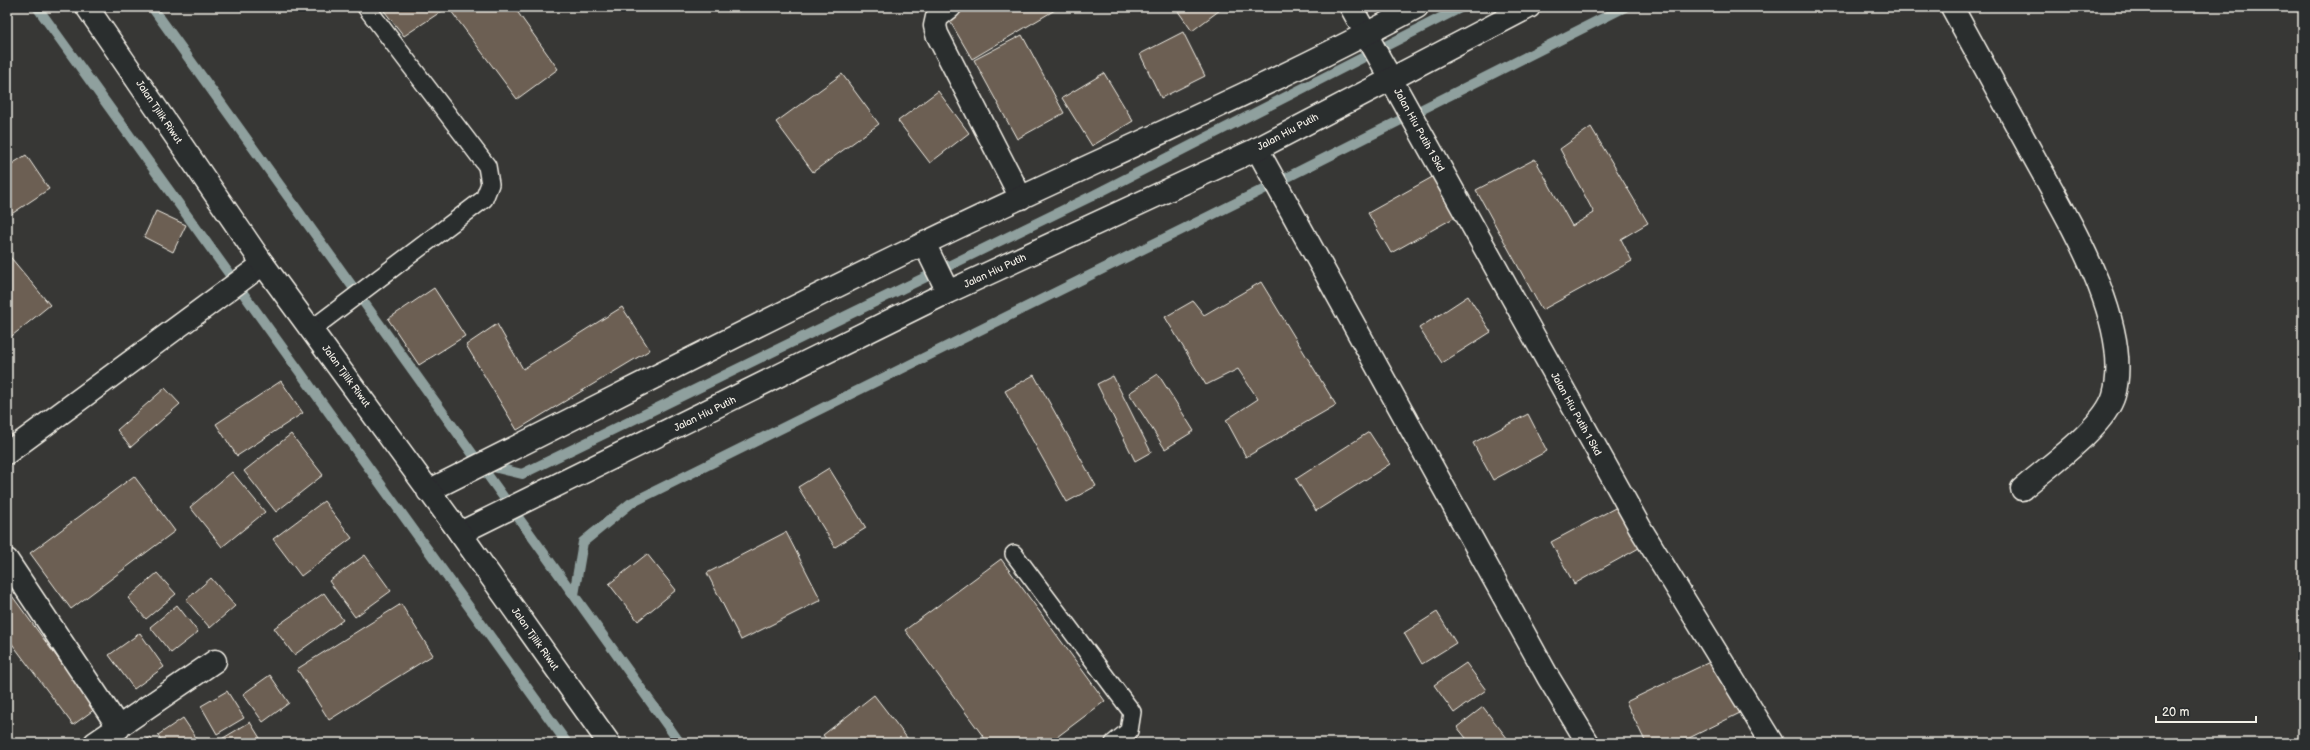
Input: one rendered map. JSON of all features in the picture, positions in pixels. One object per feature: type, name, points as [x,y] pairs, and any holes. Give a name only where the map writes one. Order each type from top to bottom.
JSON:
[{"type":"main road","name":"Jalan Tjilik Riwut","points":[[86,7],[263,264],[460,533],[609,743]]},
{"type":"main road","points":[[950,7],[937,17],[935,26],[937,34],[1021,198]]},
{"type":"main road","name":"Jalan Hiu Putih 1 Skd","points":[[1351,7],[1642,531],[1772,743]]},
{"type":"main road","points":[[428,491],[924,243],[1366,35],[1417,7]]},
{"type":"main road","name":"Jalan Hiu Putih","points":[[460,533],[948,292],[1257,149],[1530,7]]},
{"type":"main road","points":[[1952,7],[2087,254],[2110,320],[2118,356],[2114,396],[2099,422],[2022,489]]},
{"type":"main road","points":[[1257,149],[1544,670],[1588,743]]},
{"type":"main road","points":[[924,243],[948,292]]},
{"type":"main road","points":[[7,453],[263,264]]},
{"type":"main road","points":[[7,560],[118,728]]},
{"type":"main road","points":[[95,743],[215,661]]},
{"type":"lane","points":[[312,329],[484,199],[490,184],[487,166],[366,7]]},
{"type":"lane","points":[[1014,554],[1132,712],[1128,731],[1114,743]]},
{"type":"building","points":[[381,7],[448,7],[404,36]]},
{"type":"building","points":[[448,7],[514,7],[558,69],[517,99]]},
{"type":"building","points":[[967,7],[1060,7],[972,59],[948,18]]},
{"type":"building","points":[[1175,7],[1224,7],[1192,31]]},
{"type":"building","points":[[1183,32],[1205,76],[1161,98],[1140,54]]},
{"type":"building","points":[[1022,35],[1064,113],[1017,139],[974,60]]},
{"type":"building","points":[[1104,73],[1133,121],[1092,146],[1062,98]]},
{"type":"building","points":[[842,74],[879,124],[813,172],[776,122]]},
{"type":"building","points":[[938,91],[969,133],[930,163],[898,121]]},
{"type":"building","points":[[1591,127],[1648,223],[1621,239],[1632,261],[1542,310],[1476,190],[1535,159],[1572,226],[1594,213],[1560,149]]},
{"type":"building","points":[[26,155],[49,189],[7,217],[7,167]]},
{"type":"building","points":[[1436,175],[1459,215],[1391,253],[1368,213]]},
{"type":"building","points":[[156,211],[186,225],[173,252],[144,237]]},
{"type":"building","points":[[7,253],[50,305],[7,340]]},
{"type":"building","points":[[1261,282],[1336,405],[1246,457],[1226,420],[1258,399],[1238,369],[1206,385],[1165,317],[1193,301],[1204,315]]},
{"type":"building","points":[[434,288],[465,336],[419,365],[388,319]]},
{"type":"building","points":[[1468,296],[1491,332],[1442,363],[1419,328]]},
{"type":"building","points":[[622,307],[650,350],[517,430],[466,345],[497,324],[523,369]]},
{"type":"building","points":[[1158,374],[1194,431],[1165,449],[1129,393]]},
{"type":"building","points":[[1034,375],[1096,486],[1067,502],[1005,391]]},
{"type":"building","points":[[1113,376],[1151,452],[1135,461],[1097,384]]},
{"type":"building","points":[[281,381],[303,413],[237,456],[216,424]]},
{"type":"building","points":[[165,388],[180,404],[131,447],[117,430]]},
{"type":"building","points":[[1528,414],[1547,451],[1493,480],[1473,443]]},
{"type":"building","points":[[1369,432],[1390,464],[1316,511],[1296,479]]},
{"type":"building","points":[[291,434],[323,475],[276,512],[244,471]]},
{"type":"building","points":[[829,468],[866,528],[835,547],[798,487]]},
{"type":"building","points":[[232,472],[265,512],[222,547],[190,507]]},
{"type":"building","points":[[134,476],[175,531],[71,609],[30,553]]},
{"type":"building","points":[[324,501],[352,538],[301,576],[273,539]]},
{"type":"building","points":[[1617,507],[1639,548],[1574,584],[1551,542]]},
{"type":"building","points":[[786,532],[821,600],[741,640],[707,573]]},
{"type":"building","points":[[647,554],[676,590],[638,621],[609,584]]},
{"type":"building","points":[[365,555],[391,591],[355,617],[329,581]]},
{"type":"building","points":[[1001,559],[1105,701],[1049,743],[988,743],[905,630]]},
{"type":"building","points":[[157,573],[176,594],[146,619],[128,598]]},
{"type":"building","points":[[211,578],[235,606],[210,628],[186,600]]},
{"type":"building","points":[[7,589],[95,709],[73,725],[7,637]]},
{"type":"building","points":[[324,593],[343,620],[294,655],[274,628]]},
{"type":"building","points":[[401,604],[433,655],[329,720],[297,669]]},
{"type":"building","points":[[177,605],[198,632],[171,653],[150,627]]},
{"type":"building","points":[[1437,612],[1456,643],[1422,664],[1404,633]]},
{"type":"building","points":[[140,633],[164,667],[134,689],[109,655]]},
{"type":"building","points":[[1718,658],[1744,711],[1679,743],[1646,743],[1626,702]]},
{"type":"building","points":[[1466,663],[1486,690],[1454,713],[1434,685]]},
{"type":"building","points":[[270,675],[289,703],[263,722],[243,694]]},
{"type":"building","points":[[227,691],[244,718],[217,734],[201,706]]},
{"type":"building","points":[[874,695],[911,743],[829,743],[823,735]]},
{"type":"building","points":[[1483,707],[1511,743],[1470,743],[1457,727]]},
{"type":"building","points":[[183,718],[199,742],[163,743],[158,735]]},
{"type":"building","points":[[250,722],[263,743],[215,743]]},
{"type":"building","points":[[150,737],[154,743],[142,743]]},
{"type":"waterway","points":[[37,7],[567,743]]},
{"type":"waterway","points":[[152,7],[680,743]]},
{"type":"waterway","points":[[485,465],[522,474],[1092,196],[1462,7]]},
{"type":"waterway","points":[[574,595],[583,542],[631,503],[1254,194],[1625,7]]}]
